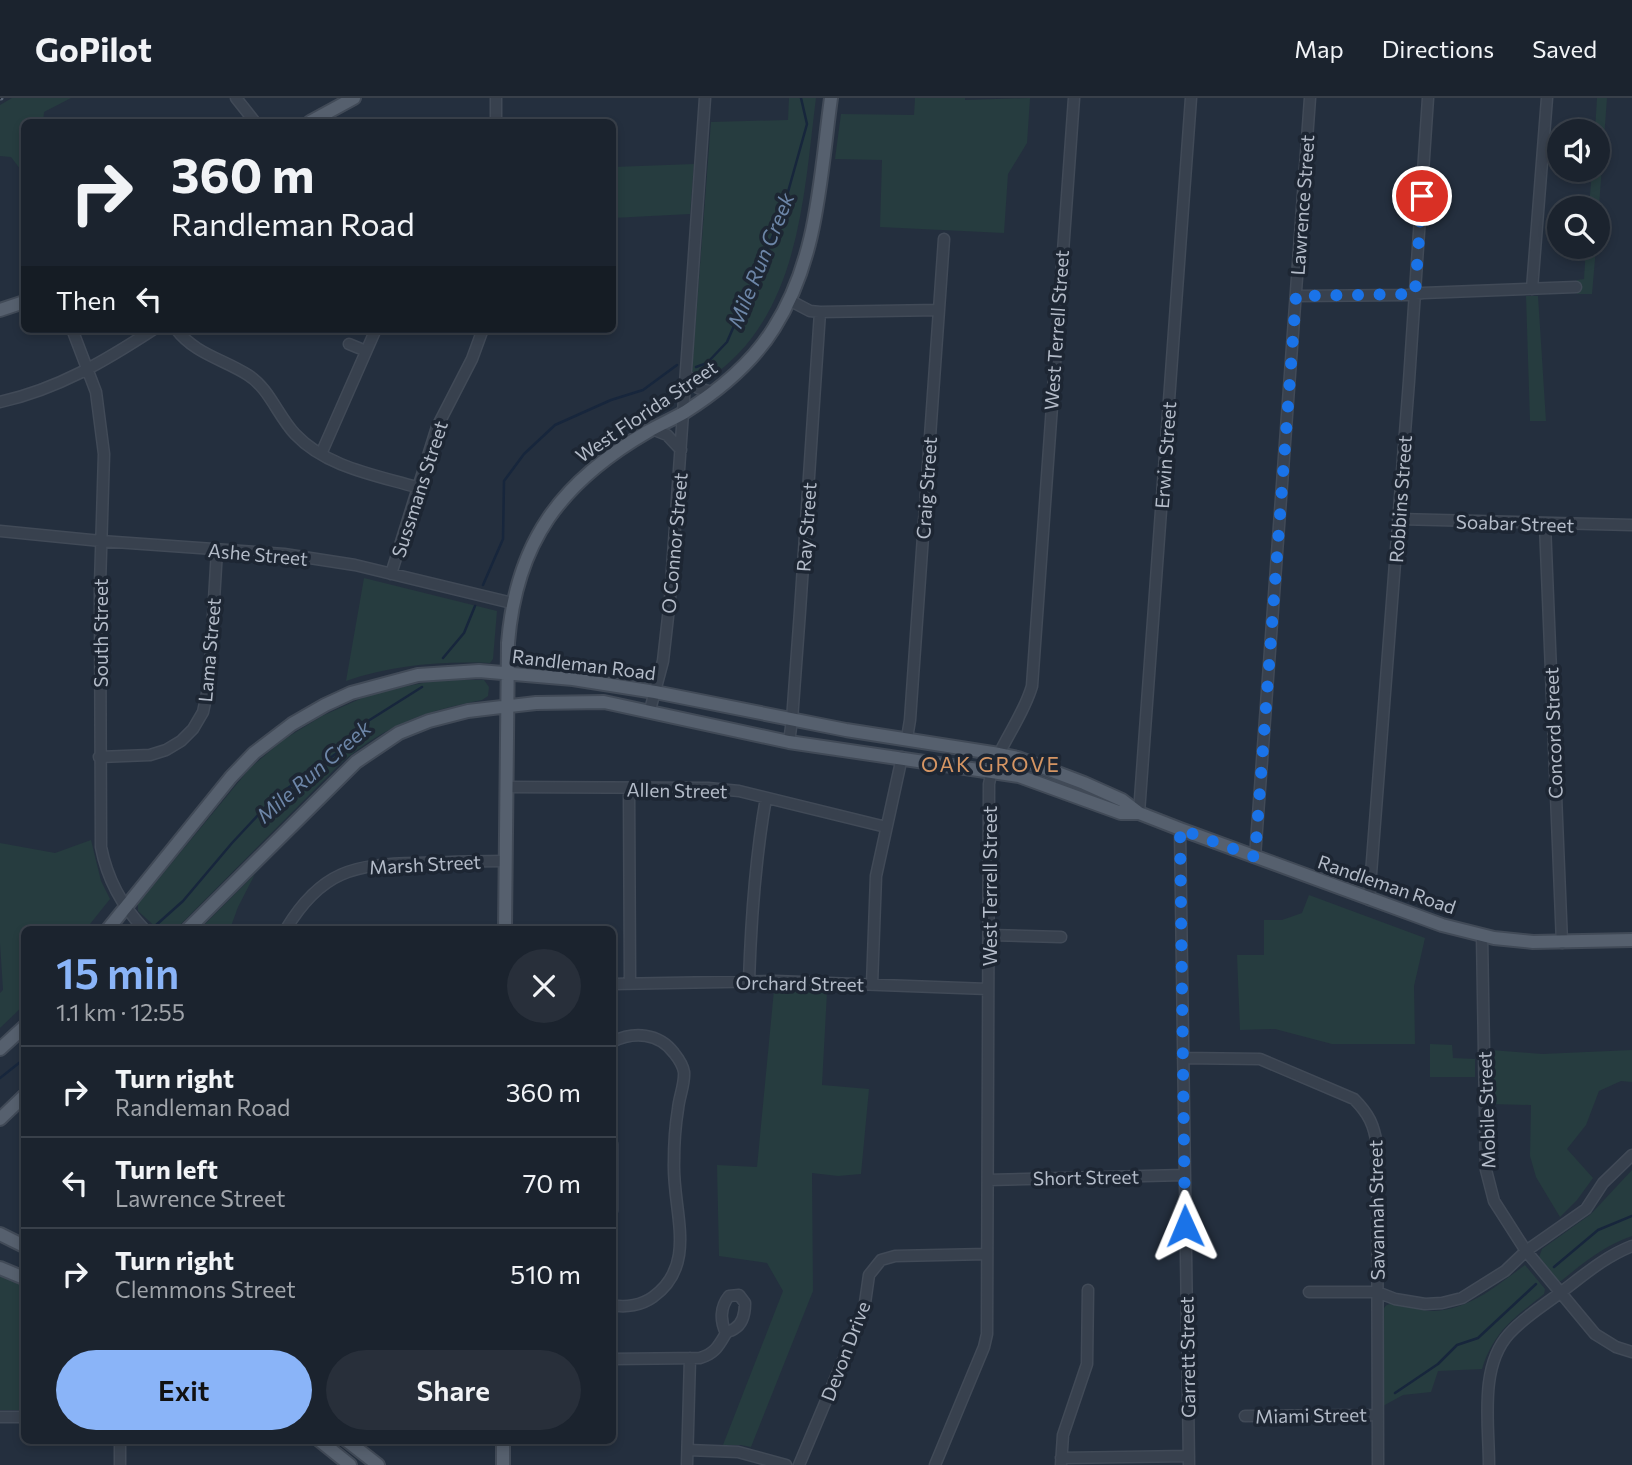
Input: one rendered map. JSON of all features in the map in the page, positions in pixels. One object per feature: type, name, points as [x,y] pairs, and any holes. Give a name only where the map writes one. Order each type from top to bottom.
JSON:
[{"type":"main road","points":[[316,119],[354,98]]},
{"type":"main road","name":"West Florida Street","points":[[505,926],[507,674],[512,603],[531,548],[556,506],[592,468],[652,429],[684,413],[726,382],[773,330],[799,281],[808,254],[815,221],[831,98]]},
{"type":"main road","points":[[0,310],[21,303]]},
{"type":"main road","name":"Randleman Road","points":[[110,926],[231,777],[254,753],[292,724],[351,693],[379,684],[418,675],[479,671],[573,679],[655,692],[792,720],[1018,758],[1122,800],[1139,813],[1442,925],[1517,941],[1562,943],[1632,940]]},
{"type":"main road","name":"Randleman Road","points":[[191,926],[356,762],[399,733],[429,721],[468,711],[570,701],[604,702],[789,741],[1019,776],[1121,813],[1139,813]]},
{"type":"main road","points":[[0,1049],[21,1030]]},
{"type":"main road","points":[[0,1119],[21,1099]]},
{"type":"main road","points":[[0,1234],[21,1244]]},
{"type":"main road","points":[[0,1268],[21,1277]]},
{"type":"main road","points":[[323,1444],[350,1465]]},
{"type":"main road","points":[[351,1444],[378,1465]]},
{"type":"main road","points":[[503,1444],[503,1465]]},
{"type":"street","points":[[236,98],[253,119]]},
{"type":"street","points":[[496,98],[496,119]]},
{"type":"street","name":"O Connor Street","points":[[650,710],[663,662],[670,599],[705,98]]},
{"type":"street","name":"West Terrell Street","points":[[935,1465],[984,1347],[988,1320],[989,784],[991,771],[1027,705],[1032,686],[1074,98]]},
{"type":"street","name":"Erwin Street","points":[[1139,813],[1191,98]]},
{"type":"street","name":"Lawrence Street","points":[[1255,857],[1310,98]]},
{"type":"street","name":"Robbins Street","points":[[1370,900],[1428,98]]},
{"type":"street","points":[[1532,289],[1546,98]]},
{"type":"street","name":"Craig Street","points":[[907,738],[911,720],[944,239]]},
{"type":"street","points":[[1296,296],[1576,287]]},
{"type":"street","points":[[789,300],[810,311],[820,312],[938,310]]},
{"type":"street","name":"Ray Street","points":[[789,741],[820,312]]},
{"type":"street","name":"South Street","points":[[73,333],[96,392],[103,442],[99,757],[101,847],[105,866],[126,906],[142,926]]},
{"type":"street","points":[[0,402],[50,388],[87,371],[148,333]]},
{"type":"street","points":[[179,333],[187,342],[205,354],[249,375],[262,388],[295,435],[321,454],[337,464],[416,487]]},
{"type":"street","points":[[321,454],[374,333]]},
{"type":"street","name":"Sussmans Street","points":[[391,574],[416,487],[437,427],[472,359],[482,333]]},
{"type":"street","points":[[349,344],[366,351]]},
{"type":"street","points":[[687,375],[698,388],[712,392]]},
{"type":"street","points":[[652,429],[667,435],[681,450]]},
{"type":"street","name":"Soabar Street","points":[[1398,519],[1632,525]]},
{"type":"street","name":"Concord Street","points":[[1545,524],[1562,943]]},
{"type":"street","name":"Ashe Street","points":[[0,531],[284,554],[355,565],[512,603]]},
{"type":"street","name":"Lama Street","points":[[99,757],[149,755],[166,750],[181,741],[193,729],[203,712],[209,684],[217,550]]},
{"type":"street","points":[[872,985],[876,876],[902,757]]},
{"type":"street","name":"Allen Street","points":[[506,787],[708,788],[739,791],[886,827]]},
{"type":"street","points":[[629,788],[630,984]]},
{"type":"street","points":[[749,981],[751,906],[766,798]]},
{"type":"street","name":"Garrett Street","points":[[1180,829],[1189,1460]]},
{"type":"street","name":"Marsh Street","points":[[288,926],[313,892],[333,878],[354,869],[377,864],[505,861]]},
{"type":"street","points":[[989,935],[1060,937]]},
{"type":"street","name":"Mobile Street","points":[[1482,935],[1486,1170],[1494,1200],[1526,1251],[1595,1334],[1616,1347],[1632,1352]]},
{"type":"street","name":"Orchard Street","points":[[616,984],[749,981],[988,989]]},
{"type":"street","points":[[616,1040],[624,1036],[648,1035],[658,1038],[670,1047],[684,1071],[676,1120],[673,1166],[682,1248],[679,1263],[671,1280],[650,1300],[636,1305],[616,1305]]},
{"type":"street","name":"Savannah Street","points":[[1183,1058],[1260,1059],[1354,1099],[1374,1124],[1377,1145],[1378,1465]]},
{"type":"street","points":[[1309,1292],[1377,1292],[1395,1299],[1424,1304],[1462,1298],[1505,1271],[1526,1251],[1586,1209],[1603,1183],[1632,1155]]},
{"type":"street","name":"Short Street","points":[[988,1180],[1184,1175]]},
{"type":"street","points":[[1489,1465],[1491,1371],[1507,1335],[1529,1314],[1586,1271],[1615,1252],[1632,1246]]},
{"type":"street","name":"Devon Drive","points":[[799,1465],[864,1310],[869,1275],[876,1264],[887,1257],[895,1256],[987,1254]]},
{"type":"street","points":[[1088,1290],[1087,1364],[1063,1435],[1061,1461],[1189,1460]]},
{"type":"street","points":[[616,1359],[700,1358],[714,1352],[726,1333]]},
{"type":"street","points":[[687,1465],[690,1358]]},
{"type":"street","name":"Miami Street","points":[[1245,1416],[1377,1415]]},
{"type":"street","points":[[0,1418],[21,1417]]},
{"type":"street","points":[[120,1444],[120,1465]]},
{"type":"street","points":[[688,1450],[738,1452],[786,1465]]},
{"type":"green space","points":[[12,98],[71,98],[44,112],[43,119],[21,119],[21,170],[11,157],[0,156],[0,105]]},
{"type":"green space","points":[[789,98],[816,98],[800,217],[791,256],[778,293],[759,327],[735,357],[702,383],[693,376],[692,370],[711,122],[788,120]]},
{"type":"green space","points":[[915,98],[1030,98],[1027,143],[1008,174],[1004,233],[880,227],[882,160],[835,159],[841,114],[914,115]]},
{"type":"green space","points":[[1597,98],[1607,98],[1605,119],[1596,119]]},
{"type":"green space","points":[[694,164],[690,214],[616,218],[616,167]]},
{"type":"green space","points":[[1591,182],[1601,182],[1600,196],[1590,196]]},
{"type":"green space","points":[[1585,259],[1595,259],[1592,294],[1577,294],[1577,280],[1584,279]]},
{"type":"green space","points":[[1526,296],[1538,296],[1546,421],[1530,421]]},
{"type":"green space","points":[[364,578],[497,611],[493,659],[490,663],[399,668],[346,681]]},
{"type":"green space","points":[[438,680],[484,680],[489,687],[488,696],[482,700],[442,709],[392,728],[342,762],[179,926],[155,926],[138,911],[138,904],[250,768],[283,740],[322,716],[373,693]]},
{"type":"green space","points":[[91,840],[101,881],[110,899],[88,926],[21,926],[21,1008],[0,1028],[0,993],[3,990],[0,843],[55,853]]},
{"type":"green space","points":[[255,874],[231,926],[203,926]]},
{"type":"green space","points":[[1309,895],[1425,938],[1414,986],[1415,1044],[1332,1044],[1275,1029],[1240,1030],[1237,955],[1264,955],[1264,920],[1282,920],[1302,913]]},
{"type":"green space","points":[[774,990],[827,992],[822,1085],[869,1089],[861,1174],[838,1176],[812,1173],[813,1291],[751,1447],[723,1445],[783,1291],[767,1263],[719,1256],[717,1165],[757,1167]]},
{"type":"green space","points":[[1430,1044],[1452,1045],[1453,1058],[1475,1059],[1475,1077],[1430,1077]]},
{"type":"green space","points":[[1491,1050],[1542,1054],[1632,1050],[1632,1082],[1621,1081],[1599,1091],[1586,1125],[1567,1149],[1593,1178],[1560,1217],[1536,1177],[1530,1156],[1531,1105],[1491,1104]]},
{"type":"green space","points":[[1632,1170],[1632,1236],[1603,1250],[1561,1281],[1556,1281],[1539,1257],[1542,1249],[1591,1214]]},
{"type":"green space","points":[[1525,1265],[1545,1289],[1544,1294],[1506,1326],[1482,1369],[1438,1371],[1431,1392],[1403,1395],[1383,1406],[1382,1311],[1385,1306],[1394,1304],[1434,1311],[1460,1306],[1483,1295]]},
{"type":"green space","points":[[0,1274],[21,1284],[21,1410],[0,1410]]},
{"type":"waterway","name":"Mile Run Creek","points":[[696,367],[707,363],[727,342],[781,217],[807,124],[801,98]]},
{"type":"waterway","name":"Mile Run Creek","points":[[483,585],[503,539],[504,481],[524,454],[555,425],[611,400],[643,390],[677,365]]},
{"type":"waterway","name":"Mile Run Creek","points":[[443,658],[464,633],[475,606]]},
{"type":"waterway","name":"Mile Run Creek","points":[[155,926],[183,901],[274,798],[337,753],[368,721],[422,687]]},
{"type":"waterway","name":"Mile Run Creek","points":[[0,1078],[21,1061]]},
{"type":"waterway","points":[[1554,1267],[1598,1230],[1632,1216]]},
{"type":"waterway","points":[[1395,1393],[1438,1364],[1457,1345],[1478,1338],[1536,1284]]},
{"type":"district","name":"OAK GROVE","points":[[991,763]]},
{"type":"route","points":[[1185,1226],[1180,829],[1255,857],[1296,296],[1415,294],[1422,196]]}]
